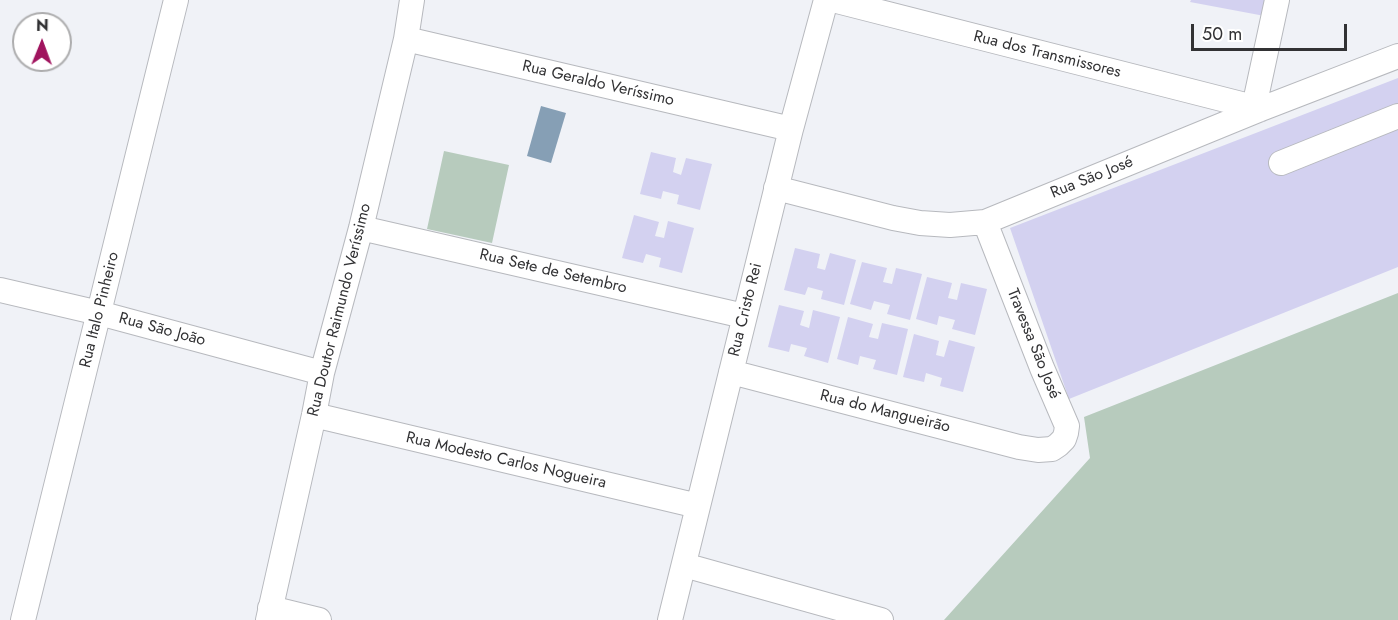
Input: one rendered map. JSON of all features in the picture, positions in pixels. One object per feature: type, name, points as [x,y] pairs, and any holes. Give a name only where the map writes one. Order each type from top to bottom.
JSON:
[{"type":"street","name":"Rua Italo Pinheiro","points":[[22,620],[176,0]]},
{"type":"street","name":"Rua Doutor Raimundo Veríssimo","points":[[269,614],[322,373],[361,228],[406,39],[412,0]]},
{"type":"street","name":"Rua Cristo Rei","points":[[669,620],[776,188],[826,0]]},
{"type":"street","name":"Rua dos Transmissores","points":[[833,0],[1257,108]]},
{"type":"street","points":[[1257,108],[1277,0]]},
{"type":"street","name":"Rua Geraldo Veríssimo","points":[[406,39],[791,129]]},
{"type":"street","name":"Rua São José","points":[[776,188],[893,218],[950,225],[985,222],[1257,108],[1398,57]]},
{"type":"street","points":[[1281,163],[1398,116]]},
{"type":"street","name":"Travessa São José","points":[[985,222],[1066,426],[1066,435],[1058,445],[1038,450]]},
{"type":"street","name":"Rua Sete de Setembro","points":[[361,228],[744,316]]},
{"type":"street","name":"Rua São João","points":[[0,290],[99,313],[322,373]]},
{"type":"street","name":"Rua do Mangueirão","points":[[731,372],[1038,450]]},
{"type":"street","name":"Rua Modesto Carlos Nogueira","points":[[314,415],[698,506]]},
{"type":"street","points":[[684,565],[881,620]]},
{"type":"street","points":[[269,614],[319,620]]},
{"type":"green space","points":[[444,151],[509,165],[492,243],[427,229]]},
{"type":"green space","points":[[1398,293],[1398,620],[944,620],[1090,458],[1084,417]]},
{"type":"water","points":[[541,106],[566,113],[551,163],[527,156]]},
{"type":"building","points":[[1191,0],[1274,0],[1270,17],[1190,2]]},
{"type":"building","points":[[1398,78],[1398,267],[1069,399],[1010,228]]},
{"type":"building","points":[[651,152],[676,158],[673,172],[681,175],[686,158],[712,164],[700,210],[677,204],[679,195],[663,191],[661,199],[640,194]]},
{"type":"building","points":[[634,215],[659,222],[655,236],[664,238],[668,221],[694,228],[682,273],[659,267],[661,258],[646,254],[643,263],[622,258]]},
{"type":"building","points":[[795,248],[820,254],[817,268],[825,270],[830,253],[856,260],[844,305],[821,299],[823,291],[808,287],[805,295],[784,290]]},
{"type":"building","points":[[862,262],[887,268],[883,282],[892,284],[896,268],[922,274],[910,320],[887,314],[890,305],[874,301],[871,310],[850,304]]},
{"type":"building","points":[[927,277],[952,283],[948,298],[957,300],[961,283],[987,289],[975,335],[952,329],[955,320],[939,316],[937,325],[916,319]]},
{"type":"building","points":[[779,305],[804,311],[800,325],[809,328],[813,310],[840,317],[828,363],[804,356],[807,348],[791,344],[789,352],[768,347]]},
{"type":"building","points":[[848,317],[873,324],[869,337],[878,339],[882,323],[908,329],[897,375],[873,369],[876,360],[860,356],[858,365],[837,359]]},
{"type":"building","points":[[914,334],[939,341],[936,355],[944,357],[949,340],[975,347],[963,392],[940,386],[942,378],[926,373],[924,382],[903,377]]}]
